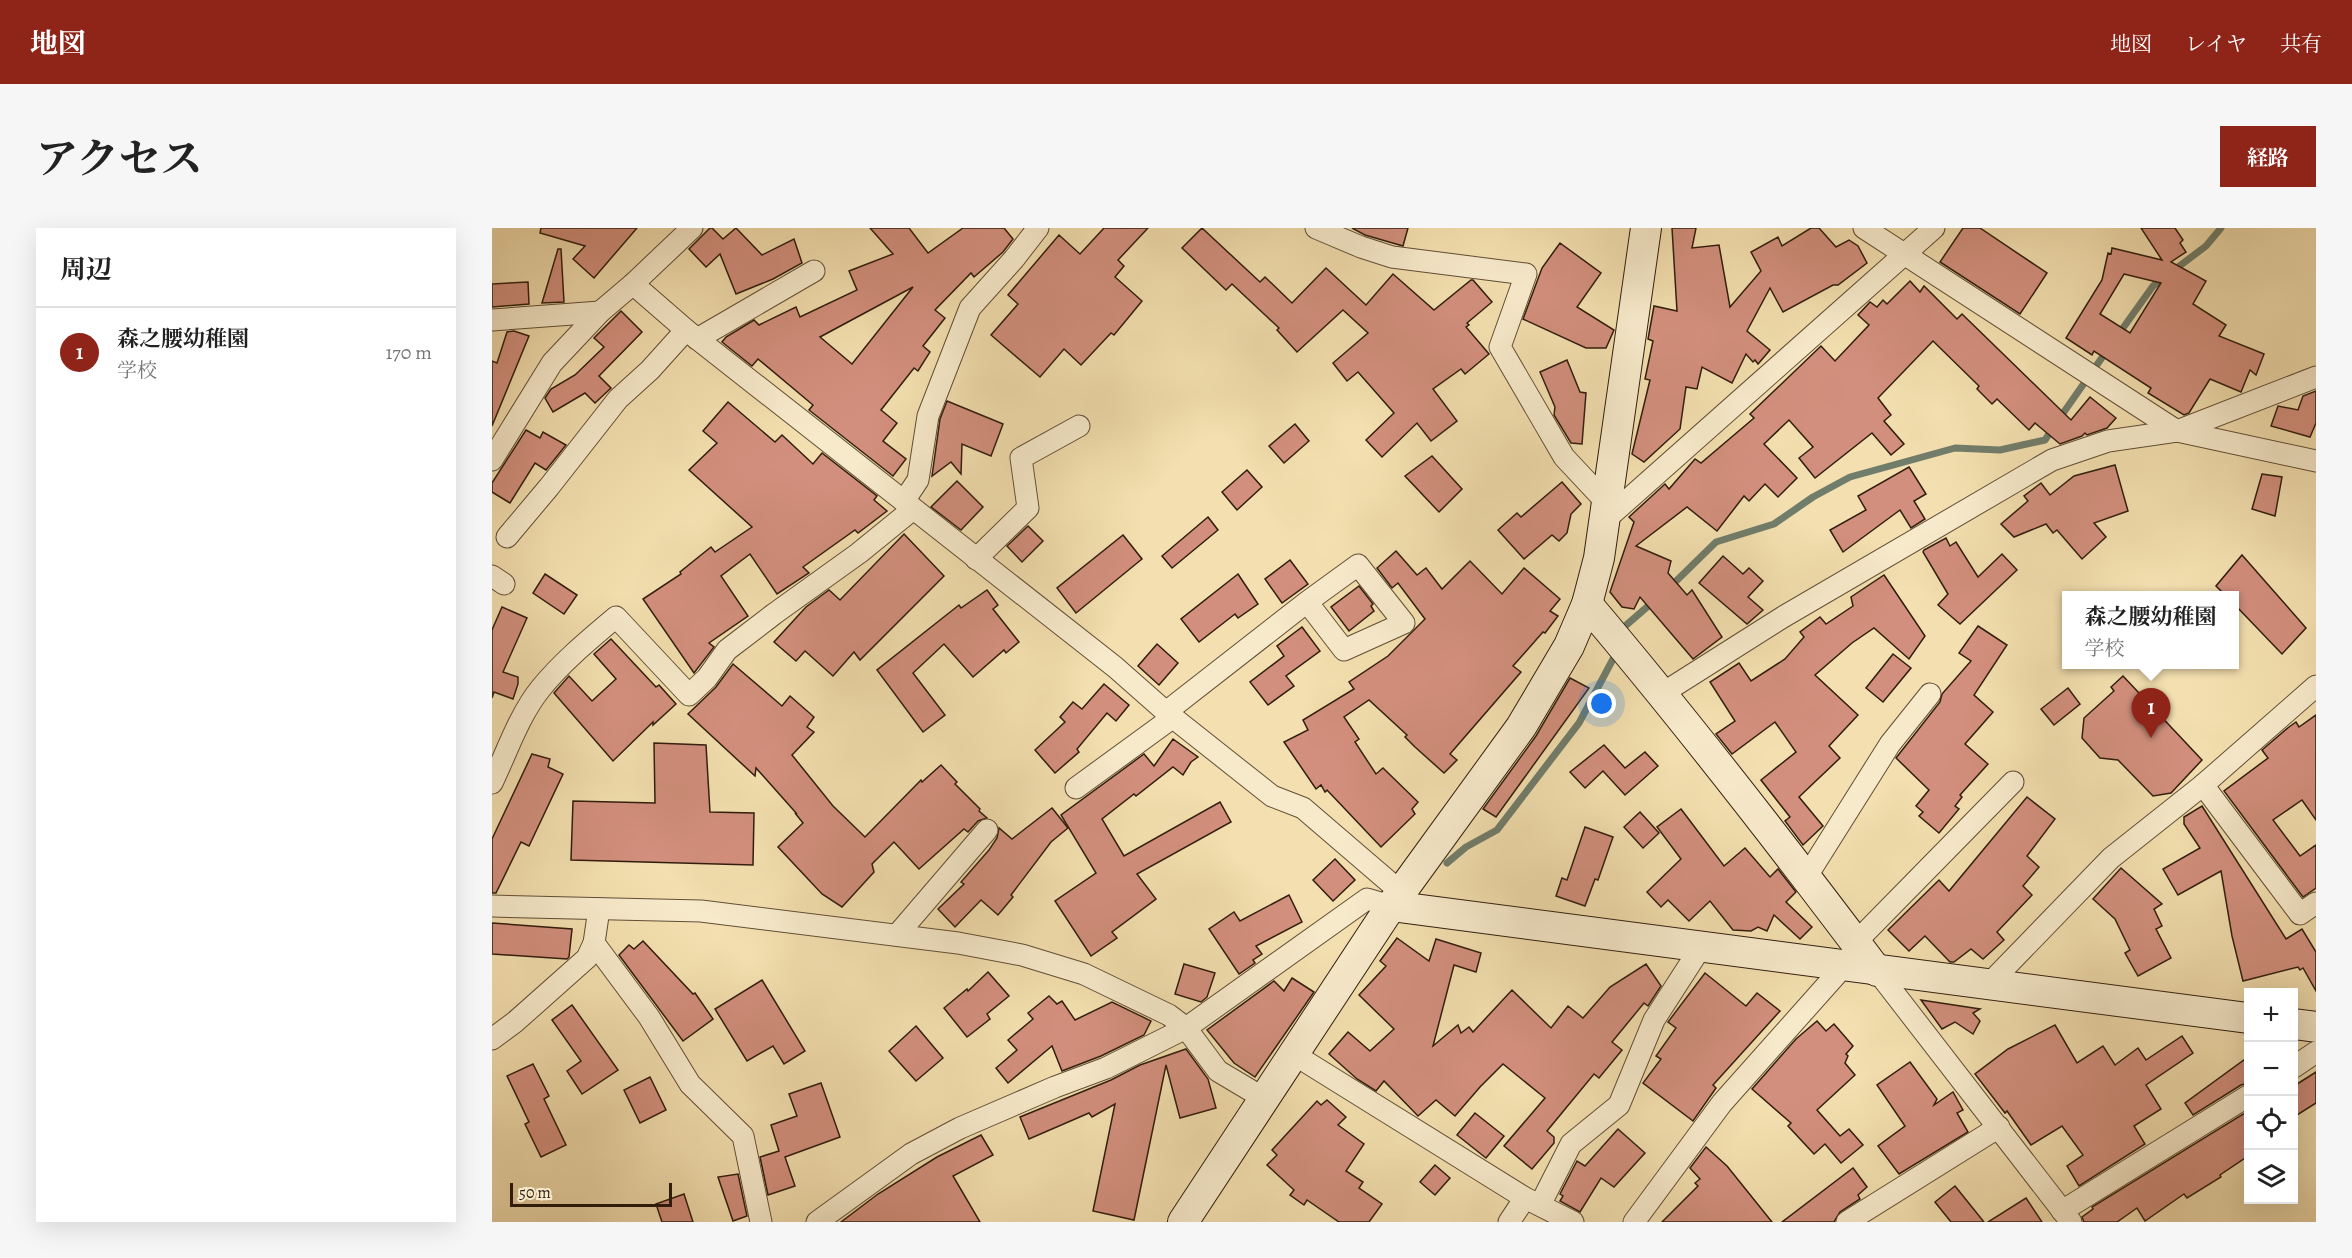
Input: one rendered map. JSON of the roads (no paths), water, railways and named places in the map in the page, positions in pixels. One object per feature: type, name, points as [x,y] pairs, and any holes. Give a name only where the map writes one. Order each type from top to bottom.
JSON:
[{"type":"street","points":[[492,460],[552,363],[600,312],[692,228]]},
{"type":"street","points":[[492,783],[528,709],[541,688],[576,652],[616,617],[688,695],[707,678],[727,650],[859,554],[908,505],[918,480],[928,416],[970,308],[1038,228]]},
{"type":"street","points":[[1316,228],[1392,257],[1526,274],[1500,347],[1564,458],[1606,511]]},
{"type":"street","points":[[1183,1222],[1397,899],[1521,727],[1569,646],[1587,604],[1599,558],[1646,228]]},
{"type":"street","points":[[1864,228],[2177,431],[2316,461]]},
{"type":"street","points":[[1606,511],[1935,228]]},
{"type":"street","points":[[507,537],[618,399],[691,334],[814,271]]},
{"type":"street","points":[[633,284],[691,334],[1115,668],[1169,715],[1272,796],[1303,808],[1397,899]]},
{"type":"street","points":[[492,320],[600,312]]},
{"type":"street","points":[[1663,693],[1793,611],[2052,460],[2108,441],[2177,431],[2316,377]]},
{"type":"street","points":[[976,559],[1028,508],[1021,458],[1079,426]]},
{"type":"street","points":[[1076,788],[1306,602]]},
{"type":"street","points":[[1587,604],[1663,693],[1807,876],[1849,955]]},
{"type":"street","points":[[1988,986],[2111,858],[2203,785],[2316,686]]},
{"type":"street","points":[[1807,876],[1890,744],[1930,694]]},
{"type":"street","points":[[1634,1222],[1722,1103],[1849,955],[2013,782]]},
{"type":"street","points":[[2203,785],[2300,914],[2316,903]]},
{"type":"street","points":[[897,936],[987,830]]},
{"type":"street","points":[[817,1222],[921,1149],[970,1124],[1055,1087],[1106,1068],[1185,1028],[1367,899],[1397,899],[1701,947],[1849,955],[1877,971],[2244,1018]]},
{"type":"street","points":[[492,906],[701,911],[958,943],[1022,955],[1084,974],[1169,1015],[1185,1028],[1218,1071],[1265,1099]]},
{"type":"street","points":[[492,1039],[540,1001],[587,958],[594,943],[599,909]]},
{"type":"street","points":[[594,943],[649,1017],[690,1084],[743,1136],[761,1222]]},
{"type":"street","points":[[1509,1222],[1532,1202],[1571,1144],[1619,1105],[1654,1020],[1701,947]]},
{"type":"street","points":[[1877,971],[2067,1216],[2244,1099]]},
{"type":"street","points":[[2298,1025],[2316,1027]]},
{"type":"street","points":[[2298,1064],[2316,1052]]},
{"type":"street","points":[[1295,1055],[1532,1202],[1573,1222]]},
{"type":"street","points":[[1846,1222],[1999,1127]]},
{"type":"waterway","points":[[2118,335],[2153,286],[2206,246],[2221,228]]},
{"type":"waterway","points":[[2059,419],[2108,349]]},
{"type":"waterway","points":[[1669,588],[1716,542],[1774,524],[1813,497],[1850,477],[1955,448],[2000,450],[2045,440],[2053,428]]},
{"type":"waterway","points":[[1624,627],[1654,601]]},
{"type":"waterway","points":[[1447,863],[1466,847],[1497,830],[1579,723],[1613,659]]},
{"type":"place","name":"森之腰幼稚園","points":[[2151,738]]}]
